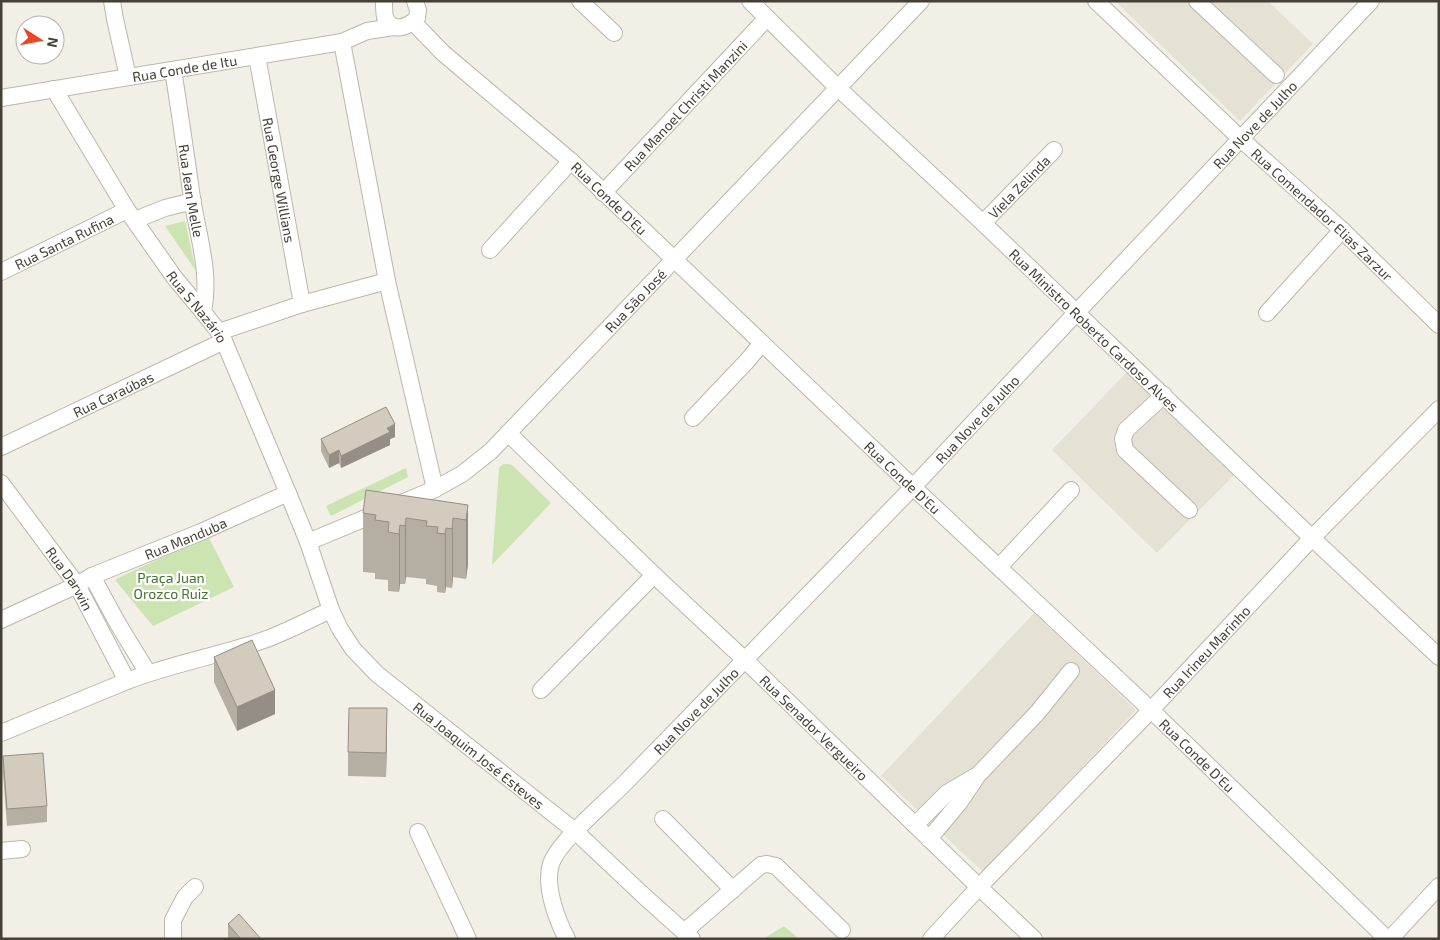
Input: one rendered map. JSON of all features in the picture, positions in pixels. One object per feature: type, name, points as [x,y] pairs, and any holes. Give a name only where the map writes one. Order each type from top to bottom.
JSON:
[{"type":"street","points":[[112,1],[128,77]]},
{"type":"street","points":[[413,22],[418,14],[418,5],[415,1]]},
{"type":"street","points":[[580,1],[614,33]]},
{"type":"street","name":"Rua Ministro Roberto Cardoso Alves","points":[[750,1],[838,88],[1077,312],[1439,658]]},
{"type":"street","name":"Rua São José","points":[[308,542],[435,489],[477,463],[508,433],[920,1]]},
{"type":"street","name":"Rua Comendador Elias Zarzur","points":[[1096,1],[1342,230],[1439,325]]},
{"type":"street","points":[[1197,1],[1276,75]]},
{"type":"street","name":"Rua Nove de Julho","points":[[561,935],[554,909],[550,886],[550,872],[555,856],[575,831],[624,784],[913,487],[1372,1]]},
{"type":"street","points":[[385,6],[387,21],[394,28]]},
{"type":"street","points":[[368,32],[385,6]]},
{"type":"street","name":"Rua Manoel Christi Manzini","points":[[603,193],[767,18]]},
{"type":"street","name":"Rua Conde de Itu","points":[[1,98],[342,42],[368,32],[403,27],[413,22]]},
{"type":"street","name":"Rua Conde D'Eu","points":[[413,22],[443,53],[571,161],[913,487],[1151,710],[1388,939]]},
{"type":"street","points":[[342,42],[387,281],[435,489]]},
{"type":"street","name":"Rua George Willians","points":[[257,56],[302,304]]},
{"type":"street","name":"Rua Jean Melle","points":[[173,70],[193,201],[205,261],[206,297],[203,312]]},
{"type":"street","name":"Rua S Nazário","points":[[54,89],[131,215],[174,277],[222,337],[308,542]]},
{"type":"street","name":"Viela Zelinda","points":[[983,223],[1054,150]]},
{"type":"street","points":[[490,250],[571,161]]},
{"type":"street","name":"Rua Santa Rufina","points":[[1,272],[131,215],[193,201]]},
{"type":"street","points":[[1267,313],[1342,230]]},
{"type":"street","name":"Rua Caraúbas","points":[[1,447],[222,337],[302,304],[387,281]]},
{"type":"street","points":[[693,418],[747,362],[762,343]]},
{"type":"street","points":[[1164,395],[1126,430],[1123,440],[1126,450],[1189,510]]},
{"type":"street","name":"Rua Irineu Marinho","points":[[931,939],[1151,710],[1312,538],[1439,410]]},
{"type":"street","name":"Rua Senador Vergueiro","points":[[508,433],[1034,939]]},
{"type":"street","name":"Rua Darwin","points":[[1,483],[77,585],[127,681]]},
{"type":"street","points":[[999,567],[1070,490]]},
{"type":"street","name":"Rua Manduba","points":[[1,620],[77,585],[92,576],[201,532],[288,493]]},
{"type":"street","name":"Rua Joaquim José Esteves","points":[[308,542],[340,629],[353,649],[377,674],[575,831],[688,935]]},
{"type":"street","points":[[541,690],[654,575]]},
{"type":"street","points":[[92,576],[148,673]]},
{"type":"street","points":[[1,733],[148,673],[262,641],[332,610]]},
{"type":"street","points":[[929,839],[960,803],[978,775],[1038,712],[1071,671]]},
{"type":"street","points":[[915,825],[947,793],[978,775]]},
{"type":"street","points":[[663,819],[733,890]]},
{"type":"street","points":[[418,832],[468,939]]},
{"type":"street","points":[[1,851],[22,849]]},
{"type":"street","points":[[688,935],[761,865],[776,866],[842,930]]},
{"type":"street","points":[[1388,939],[1439,886]]},
{"type":"street","points":[[172,939],[173,920],[185,896],[195,887]]},
{"type":"shaded area","points":[[1115,1],[1268,1],[1313,44],[1240,121]]},
{"type":"shaded area","points":[[1128,371],[1234,475],[1157,553],[1052,450]]},
{"type":"shaded area","points":[[1034,613],[1136,710],[983,872],[881,776]]},
{"type":"green space","points":[[185,221],[196,271],[165,226]]},
{"type":"green space","points":[[503,464],[512,465],[551,503],[492,565],[499,468]]},
{"type":"green space","points":[[406,468],[408,477],[331,516],[326,506]]},
{"type":"green space","name":"Praça Juan Orozco Ruiz","points":[[208,536],[234,587],[153,626],[116,579]]},
{"type":"green space","points":[[784,926],[799,939],[763,939]]},
{"type":"building","points":[[386,407],[395,424],[387,428],[390,432],[341,456],[339,450],[329,455],[321,439]]},
{"type":"building","points":[[366,490],[468,505],[466,520],[453,518],[452,529],[446,528],[445,534],[437,533],[438,527],[426,526],[427,521],[406,518],[405,526],[400,525],[399,534],[388,532],[389,522],[375,520],[376,515],[363,513]]},
{"type":"building","points":[[252,640],[275,690],[237,707],[214,657]]},
{"type":"building","points":[[349,708],[387,708],[386,753],[348,752]]},
{"type":"building","points":[[43,753],[47,806],[7,809],[3,756]]},
{"type":"building","points":[[239,914],[261,939],[241,939],[228,924]]}]
